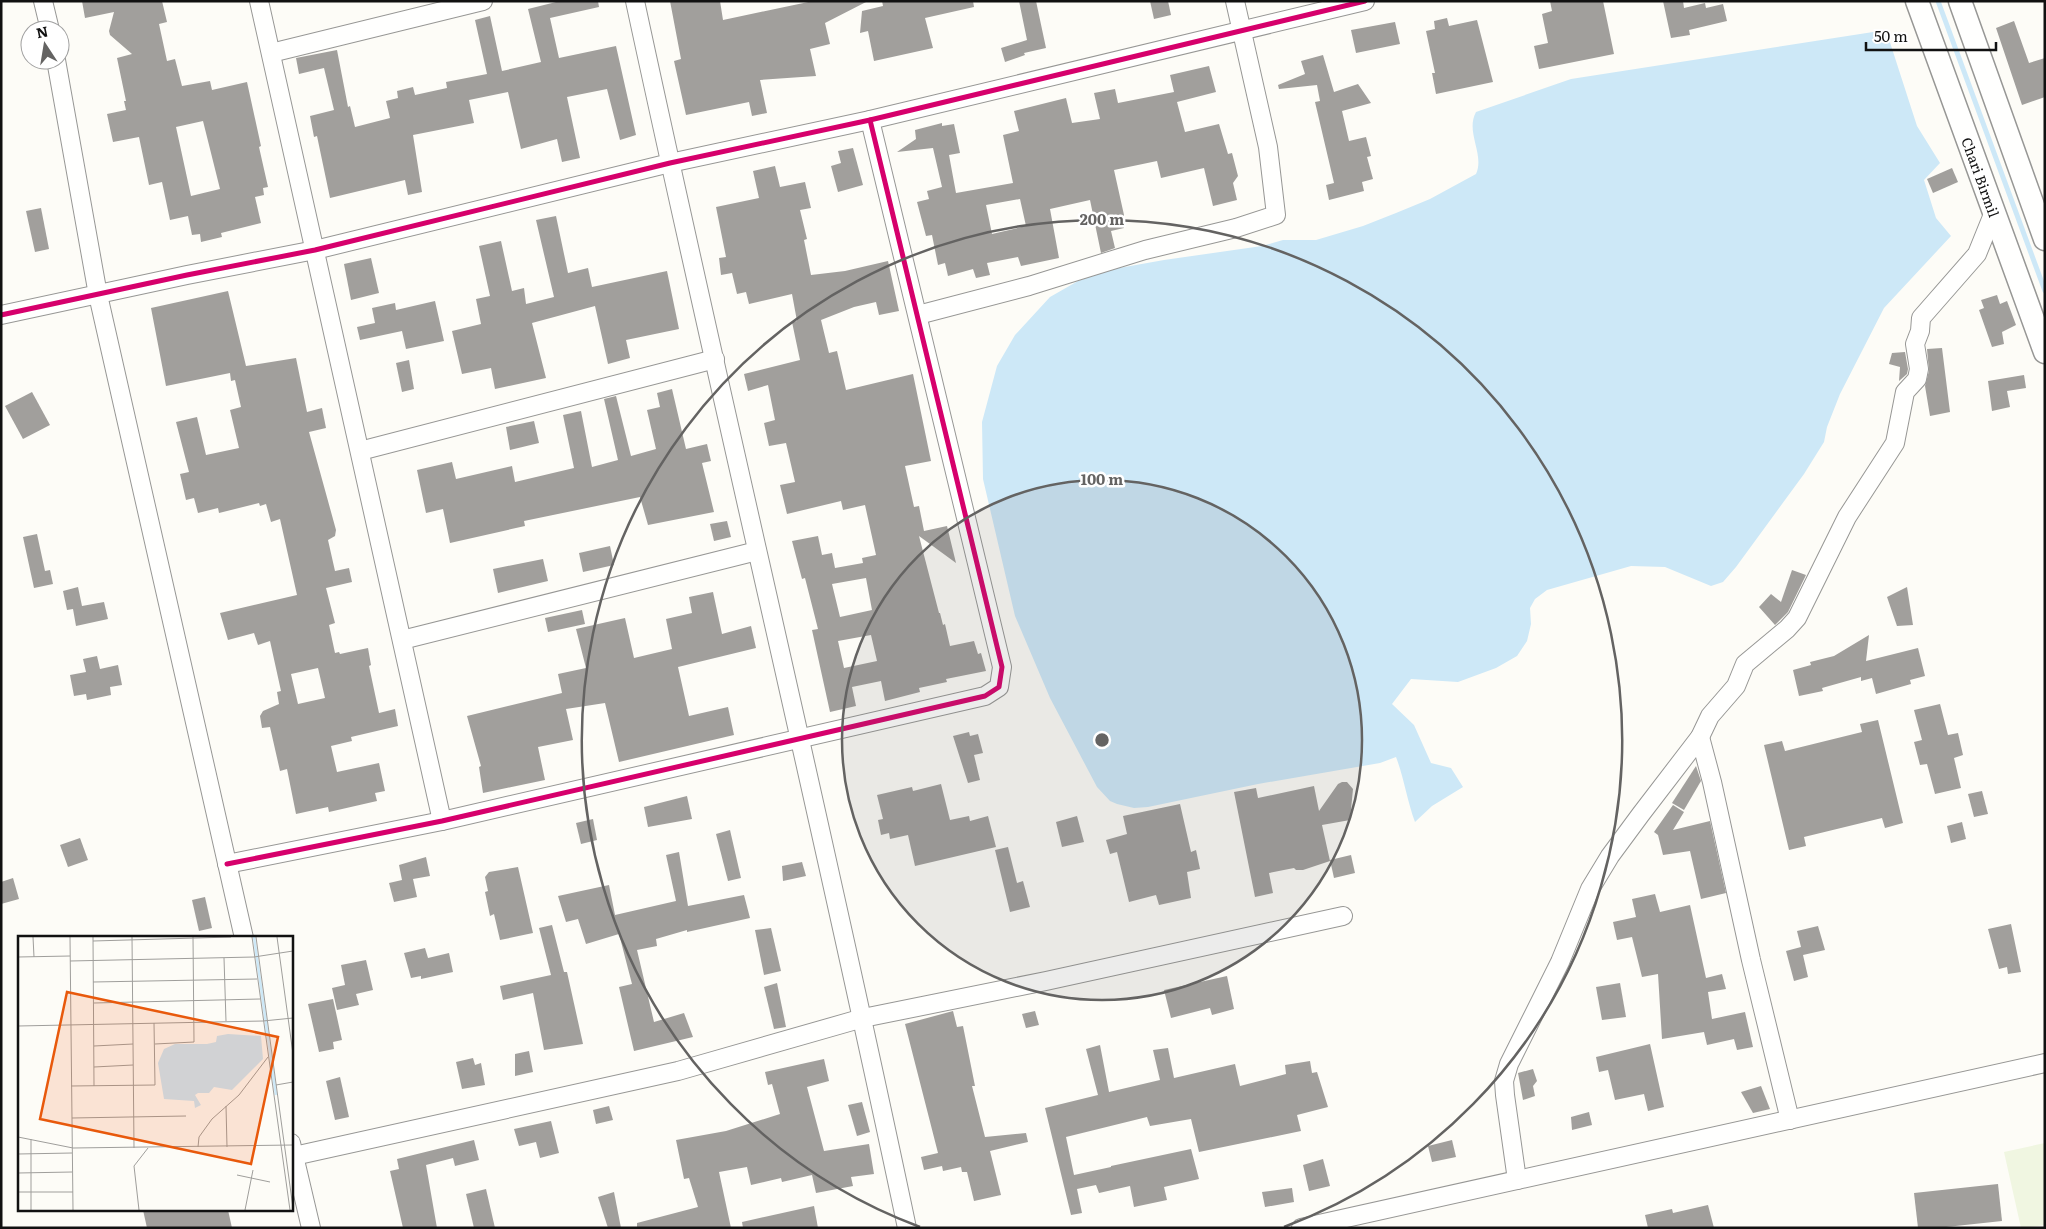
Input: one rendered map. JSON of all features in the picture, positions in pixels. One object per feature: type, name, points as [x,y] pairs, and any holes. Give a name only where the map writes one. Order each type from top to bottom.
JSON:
[{"type":"street","points":[[43,1],[48,20]]},
{"type":"street","points":[[259,1],[442,821]]},
{"type":"street","points":[[271,53],[483,1]]},
{"type":"street","points":[[635,1],[863,1018],[907,1228]]},
{"type":"street","points":[[918,316],[1029,286],[1145,250],[1236,228],[1276,215],[1268,147],[1235,1]]},
{"type":"street","points":[[1,315],[315,250],[670,163],[870,120],[1365,1]]},
{"type":"street","name":"Chari Birmil","points":[[1917,1],[2045,352]]},
{"type":"street","points":[[1960,1],[2045,240]]},
{"type":"street","points":[[58,70],[98,295],[244,936]]},
{"type":"street","points":[[227,864],[442,821],[985,696],[999,687],[1002,667],[870,120]]},
{"type":"street","points":[[1517,1180],[1504,1081],[1509,1064],[1560,962],[1590,889],[1640,814],[1700,738],[1710,716],[1736,686],[1745,664],[1787,629],[1797,618],[1847,517],[1895,443],[1905,392],[1917,378],[1919,369],[1914,344],[1920,331],[1921,318],[1977,254],[1994,212]]},
{"type":"street","points":[[360,451],[715,359]]},
{"type":"street","points":[[402,640],[757,551]]},
{"type":"street","points":[[1700,738],[1712,782],[1751,960],[1790,1120]]},
{"type":"street","points":[[311,1228],[293,1150],[678,1071],[863,1018],[1046,981],[1343,916]]},
{"type":"street","points":[[1301,1228],[2045,1063]]},
{"type":"green space","points":[[2045,1143],[2045,1225],[2021,1228],[2004,1152]]},
{"type":"water","points":[[1886,30],[1917,126],[1940,163],[1924,180],[1936,218],[1951,236],[1884,308],[1840,394],[1827,427],[1824,442],[1804,474],[1723,582],[1711,586],[1665,567],[1631,566],[1547,590],[1535,599],[1530,608],[1531,624],[1527,641],[1517,656],[1496,668],[1458,682],[1411,679],[1392,704],[1414,725],[1431,763],[1451,768],[1463,787],[1432,806],[1415,822],[1396,757],[1380,763],[1258,784],[1148,807],[1134,808],[1110,801],[1097,787],[1050,698],[1015,616],[983,479],[982,422],[997,366],[1015,335],[1050,297],[1078,281],[1108,270],[1262,246],[1283,240],[1316,240],[1363,226],[1430,199],[1476,174],[1478,159],[1473,120],[1476,112],[1571,79]]},
{"type":"building","points":[[82,1],[162,1],[167,22],[159,24],[167,61],[175,59],[182,86],[210,81],[212,90],[247,82],[268,187],[263,188],[264,195],[255,197],[261,223],[221,233],[222,237],[201,242],[200,234],[192,235],[188,216],[170,220],[162,182],[149,185],[139,137],[113,142],[107,114],[126,110],[124,101],[126,101],[117,58],[132,54],[110,35],[109,31],[114,12],[85,18]],"holes":[[[203,121],[220,189],[191,196],[176,127]]]},
{"type":"building","points":[[560,1],[598,1],[599,7],[550,18],[559,58],[616,46],[636,135],[620,140],[607,89],[567,97],[580,158],[562,162],[557,139],[521,149],[508,92],[469,100],[474,123],[413,135],[422,192],[408,195],[405,180],[330,198],[317,136],[314,137],[310,116],[334,110],[324,68],[299,74],[296,58],[337,50],[348,107],[350,106],[355,127],[390,118],[386,101],[398,98],[397,91],[413,87],[415,95],[447,88],[446,82],[487,74],[475,20],[490,16],[502,71],[541,62],[528,9]]},
{"type":"building","points":[[670,1],[720,1],[723,20],[813,1],[868,1],[825,23],[830,44],[810,49],[816,76],[760,80],[767,113],[752,116],[749,102],[686,115],[674,61],[681,59]]},
{"type":"building","points":[[882,1],[973,1],[974,7],[925,18],[933,48],[874,61],[868,31],[860,33],[862,11],[883,6]]},
{"type":"building","points":[[1019,1],[1036,1],[1046,48],[1024,53],[1025,55],[1005,62],[1001,48],[1027,40]]},
{"type":"building","points":[[1150,1],[1168,1],[1171,15],[1154,19]]},
{"type":"building","points":[[1550,1],[1603,1],[1614,54],[1539,69],[1534,46],[1548,43],[1542,14],[1552,11]]},
{"type":"building","points":[[1663,1],[1683,1],[1684,8],[1705,3],[1706,8],[1723,4],[1727,21],[1689,30],[1690,35],[1671,38]]},
{"type":"building","points":[[1447,18],[1449,26],[1477,20],[1493,82],[1436,94],[1432,73],[1435,73],[1426,31],[1435,29],[1434,21]]},
{"type":"building","points":[[2014,21],[2029,63],[2045,58],[2045,97],[2022,105],[1996,28]]},
{"type":"building","points":[[1395,22],[1400,44],[1356,53],[1351,30]]},
{"type":"building","points":[[1323,55],[1334,92],[1358,84],[1371,103],[1342,111],[1349,141],[1366,137],[1371,156],[1367,157],[1373,179],[1362,182],[1364,191],[1329,200],[1326,185],[1334,183],[1315,102],[1320,101],[1317,85],[1279,89],[1278,85],[1305,74],[1301,61]]},
{"type":"building","points":[[1209,66],[1216,92],[1177,102],[1185,132],[1219,124],[1228,154],[1232,153],[1238,176],[1233,183],[1237,200],[1213,206],[1204,168],[1161,178],[1157,161],[1114,170],[1124,215],[1124,228],[1111,231],[1115,248],[1101,253],[1090,200],[1050,209],[1059,258],[1021,266],[1018,257],[987,263],[990,275],[976,278],[973,269],[948,276],[945,263],[938,265],[932,235],[926,236],[917,202],[929,199],[927,191],[942,187],[933,148],[897,152],[916,139],[915,130],[942,123],[942,126],[954,124],[960,153],[949,155],[956,193],[1013,183],[1003,135],[1019,131],[1014,111],[1066,98],[1072,123],[1100,119],[1094,93],[1115,89],[1118,103],[1174,92],[1170,75]],"holes":[[[1020,199],[1026,226],[992,234],[986,205]]]},
{"type":"building","points":[[853,148],[863,185],[838,192],[831,166],[841,163],[838,151]]},
{"type":"building","points":[[775,166],[780,187],[805,182],[811,208],[800,210],[807,239],[804,240],[811,275],[845,271],[888,261],[899,311],[879,315],[876,302],[854,307],[821,320],[829,353],[837,351],[846,390],[913,374],[931,461],[905,466],[914,507],[919,506],[924,531],[947,526],[956,563],[919,536],[939,613],[943,625],[945,624],[950,646],[974,641],[978,654],[981,653],[986,671],[946,679],[947,682],[919,688],[920,692],[885,701],[881,681],[852,687],[856,706],[830,712],[812,630],[818,629],[805,578],[802,579],[792,541],[818,536],[822,555],[832,553],[835,568],[863,563],[862,558],[876,555],[865,505],[843,510],[841,501],[787,514],[780,485],[795,482],[786,443],[769,446],[764,423],[775,420],[768,385],[748,391],[744,374],[800,360],[792,322],[797,321],[792,294],[749,304],[746,292],[737,294],[732,273],[721,275],[719,258],[726,257],[716,207],[759,198],[753,171]],"holes":[[[866,578],[872,610],[840,617],[832,584]],[[871,635],[877,661],[844,668],[838,641]]]},
{"type":"building","points":[[1952,168],[1958,182],[1933,193],[1927,179]]},
{"type":"building","points":[[41,208],[49,249],[35,252],[26,211]]},
{"type":"building","points":[[556,216],[568,273],[588,268],[592,287],[667,271],[679,329],[626,340],[630,358],[608,364],[595,306],[532,323],[546,378],[495,389],[491,368],[462,374],[452,331],[481,324],[476,299],[490,296],[479,246],[501,241],[512,291],[524,288],[526,304],[554,297],[536,220]]},
{"type":"building","points":[[371,258],[379,293],[351,300],[344,264]]},
{"type":"building","points":[[228,291],[246,366],[296,358],[307,412],[322,408],[326,428],[309,432],[336,530],[335,536],[328,540],[335,571],[349,568],[352,582],[326,588],[335,623],[329,625],[335,653],[339,652],[340,654],[368,648],[371,665],[369,666],[379,713],[395,709],[398,726],[351,737],[352,741],[331,746],[337,772],[379,763],[385,791],[375,793],[377,801],[329,812],[328,807],[296,814],[287,769],[280,771],[270,727],[262,728],[260,716],[263,711],[279,704],[277,692],[281,691],[270,641],[258,645],[254,633],[228,640],[220,613],[297,595],[280,519],[271,522],[266,504],[260,506],[259,503],[219,513],[218,508],[198,513],[194,498],[186,500],[180,474],[189,472],[176,422],[197,417],[206,455],[239,448],[230,410],[241,407],[235,380],[231,381],[230,373],[166,386],[151,308]],"holes":[[[318,668],[325,698],[298,704],[291,674]]]},
{"type":"building","points":[[1997,295],[2000,304],[2007,301],[2016,325],[2002,332],[2004,344],[1992,347],[1979,310],[1984,308],[1981,300]]},
{"type":"building","points":[[435,301],[444,341],[406,349],[402,331],[360,340],[357,327],[375,323],[372,308],[395,303],[396,310]]},
{"type":"building","points":[[1942,348],[1950,412],[1930,416],[1925,386],[1929,371],[1927,349]]},
{"type":"building","points":[[1905,352],[1907,374],[1899,381],[1900,367],[1889,364],[1892,353]]},
{"type":"building","points":[[409,360],[414,389],[402,392],[396,363]]},
{"type":"building","points":[[2024,375],[2026,388],[2007,391],[2010,407],[1992,411],[1988,381]]},
{"type":"building","points":[[672,389],[686,449],[707,444],[711,461],[702,463],[714,512],[648,525],[640,497],[524,521],[525,526],[450,543],[443,509],[426,513],[417,470],[452,462],[456,479],[512,466],[515,482],[574,468],[563,415],[581,411],[592,467],[618,460],[604,399],[616,396],[631,456],[656,449],[647,410],[660,407],[657,393]]},
{"type":"building","points":[[32,392],[50,425],[23,439],[5,406]]},
{"type":"building","points":[[534,421],[539,443],[510,450],[506,427]]},
{"type":"building","points":[[727,521],[731,537],[714,541],[710,524]]},
{"type":"building","points":[[37,534],[45,571],[50,570],[53,584],[34,588],[23,537]]},
{"type":"building","points":[[610,546],[614,565],[583,572],[579,553]]},
{"type":"building","points":[[543,559],[548,581],[498,593],[493,569]]},
{"type":"building","points":[[1792,570],[1806,575],[1788,612],[1775,625],[1759,607],[1771,594],[1781,602]]},
{"type":"building","points":[[78,587],[82,606],[104,602],[108,619],[76,626],[73,609],[67,610],[63,591]]},
{"type":"building","points":[[1907,587],[1913,625],[1897,626],[1887,597]]},
{"type":"building","points":[[713,592],[722,634],[751,626],[756,648],[678,667],[689,716],[728,707],[734,735],[619,762],[605,703],[566,709],[573,740],[538,747],[545,780],[483,793],[479,767],[481,766],[467,716],[562,693],[558,674],[586,668],[576,629],[625,618],[634,658],[672,649],[666,619],[692,613],[689,597]]},
{"type":"building","points":[[582,610],[585,624],[548,632],[545,618]]},
{"type":"building","points":[[1869,635],[1866,661],[1918,648],[1925,676],[1910,680],[1911,684],[1876,694],[1872,678],[1861,681],[1861,677],[1822,688],[1823,691],[1799,696],[1793,670],[1811,665],[1810,662],[1834,656]]},
{"type":"building","points":[[97,656],[100,669],[118,665],[122,685],[110,687],[111,695],[87,700],[86,694],[74,696],[70,675],[86,672],[83,659]]},
{"type":"building","points":[[1940,704],[1948,735],[1958,733],[1963,755],[1954,758],[1961,788],[1935,794],[1927,764],[1920,765],[1914,742],[1922,740],[1914,710]]},
{"type":"building","points":[[1878,720],[1903,823],[1885,828],[1882,818],[1804,837],[1806,846],[1789,850],[1764,745],[1782,741],[1785,751],[1862,732],[1860,724]]},
{"type":"building","points":[[969,732],[970,736],[978,734],[983,753],[974,755],[980,780],[968,783],[953,736]]},
{"type":"building","points":[[1696,766],[1701,781],[1684,810],[1672,803]]},
{"type":"building","points":[[1347,782],[1353,789],[1350,820],[1322,825],[1330,861],[1303,870],[1296,870],[1294,868],[1269,873],[1273,893],[1255,897],[1234,792],[1256,788],[1258,798],[1314,786],[1319,811],[1338,784]]},
{"type":"building","points":[[941,784],[950,820],[969,816],[970,821],[988,816],[996,847],[915,866],[908,835],[890,839],[889,833],[881,835],[878,820],[883,819],[877,795],[912,787],[913,791]]},
{"type":"building","points":[[1982,791],[1988,814],[1974,817],[1968,794]]},
{"type":"building","points":[[687,796],[692,819],[648,827],[644,807]]},
{"type":"building","points":[[1180,804],[1191,852],[1196,850],[1200,869],[1187,872],[1191,898],[1159,905],[1156,895],[1129,902],[1117,852],[1110,854],[1106,840],[1127,834],[1123,816]]},
{"type":"building","points":[[1673,805],[1684,812],[1673,830],[1710,821],[1726,893],[1701,899],[1690,851],[1663,855],[1658,835],[1654,832]]},
{"type":"building","points":[[1077,816],[1084,842],[1062,847],[1056,822]]},
{"type":"building","points":[[593,819],[597,840],[581,844],[576,823]]},
{"type":"building","points":[[1962,822],[1966,839],[1951,843],[1947,826]]},
{"type":"building","points":[[730,830],[741,878],[728,881],[716,834]]},
{"type":"building","points":[[80,838],[88,860],[68,867],[60,845]]},
{"type":"building","points":[[1008,847],[1017,883],[1023,881],[1030,907],[1010,912],[995,850]]},
{"type":"building","points":[[679,852],[688,906],[744,895],[750,918],[687,932],[687,930],[656,939],[657,946],[637,950],[654,1022],[684,1013],[693,1037],[634,1051],[619,987],[632,984],[619,934],[586,944],[578,919],[566,922],[558,896],[609,885],[615,915],[676,901],[666,855]]},
{"type":"building","points":[[1351,855],[1355,873],[1334,878],[1330,860]]},
{"type":"building","points":[[426,857],[430,876],[413,879],[417,897],[394,902],[389,883],[402,880],[399,865]]},
{"type":"building","points":[[802,862],[806,876],[783,881],[782,866]]},
{"type":"building","points":[[518,867],[533,933],[500,940],[494,914],[490,916],[485,892],[488,891],[485,877],[489,872]]},
{"type":"building","points":[[13,878],[19,899],[1,904],[1,882]]},
{"type":"building","points":[[1655,894],[1660,912],[1690,905],[1706,978],[1722,974],[1726,989],[1708,992],[1712,1019],[1745,1012],[1753,1047],[1737,1050],[1734,1039],[1707,1045],[1704,1032],[1662,1039],[1658,974],[1642,977],[1632,937],[1617,940],[1613,922],[1636,917],[1632,899]]},
{"type":"building","points":[[205,897],[212,928],[199,931],[192,900]]},
{"type":"building","points":[[2011,924],[2021,972],[2008,974],[2007,967],[1999,969],[1988,929]]},
{"type":"building","points":[[552,925],[564,972],[567,972],[583,1044],[544,1050],[533,993],[503,1000],[500,986],[551,975],[539,928]]},
{"type":"building","points":[[1818,926],[1825,950],[1803,955],[1808,977],[1794,981],[1786,951],[1801,947],[1797,931]]},
{"type":"building","points":[[771,928],[781,971],[764,975],[755,930]]},
{"type":"building","points":[[425,948],[428,958],[449,953],[453,972],[421,979],[421,976],[411,978],[404,953]]},
{"type":"building","points":[[366,960],[373,990],[356,994],[359,1005],[337,1010],[332,988],[345,985],[341,965]]},
{"type":"building","points":[[1227,976],[1234,1009],[1212,1015],[1210,1008],[1171,1018],[1164,990]]},
{"type":"building","points":[[777,983],[786,1027],[774,1029],[764,987]]},
{"type":"building","points":[[1620,983],[1626,1017],[1602,1020],[1596,987]]},
{"type":"building","points":[[333,999],[342,1040],[333,1042],[334,1049],[319,1052],[308,1004]]},
{"type":"building","points":[[953,1011],[957,1027],[963,1026],[975,1086],[972,1086],[985,1137],[1026,1133],[1028,1142],[990,1151],[1001,1195],[974,1201],[967,1172],[962,1172],[961,1167],[943,1171],[942,1166],[924,1170],[921,1157],[938,1153],[905,1024]]},
{"type":"building","points":[[1035,1011],[1039,1025],[1026,1028],[1022,1014]]},
{"type":"building","points":[[1650,1044],[1664,1107],[1648,1111],[1644,1094],[1615,1100],[1608,1070],[1599,1072],[1596,1057]]},
{"type":"building","points":[[1100,1045],[1109,1092],[1160,1080],[1153,1050],[1168,1048],[1174,1078],[1235,1064],[1240,1086],[1286,1074],[1285,1065],[1310,1061],[1312,1073],[1317,1072],[1328,1107],[1297,1115],[1301,1131],[1199,1152],[1191,1119],[1150,1126],[1147,1117],[1066,1137],[1074,1175],[1191,1149],[1199,1179],[1164,1187],[1167,1200],[1134,1207],[1130,1186],[1099,1193],[1096,1185],[1077,1189],[1082,1213],[1071,1215],[1045,1108],[1098,1095],[1086,1049]]},
{"type":"building","points":[[529,1051],[533,1072],[515,1076],[515,1054]]},
{"type":"building","points":[[473,1058],[475,1065],[481,1063],[485,1085],[462,1089],[456,1062]]},
{"type":"building","points":[[824,1059],[829,1081],[807,1087],[824,1151],[869,1144],[874,1174],[851,1177],[853,1186],[816,1193],[812,1175],[782,1182],[781,1178],[751,1185],[747,1167],[719,1172],[731,1228],[637,1228],[637,1223],[698,1207],[689,1178],[684,1179],[676,1140],[726,1131],[780,1114],[772,1084],[768,1085],[765,1072]]},
{"type":"building","points":[[1533,1069],[1537,1081],[1533,1086],[1535,1096],[1523,1100],[1518,1073]]},
{"type":"building","points":[[340,1077],[349,1117],[335,1120],[326,1081]]},
{"type":"building","points":[[1761,1086],[1770,1109],[1753,1113],[1741,1092]]},
{"type":"building","points":[[862,1102],[870,1132],[857,1136],[848,1105]]},
{"type":"building","points":[[609,1106],[613,1120],[596,1124],[593,1110]]},
{"type":"building","points":[[1589,1112],[1592,1125],[1572,1130],[1571,1117]]},
{"type":"building","points":[[551,1121],[559,1153],[540,1158],[536,1142],[519,1146],[514,1129]]},
{"type":"building","points":[[474,1140],[479,1160],[455,1166],[453,1158],[426,1165],[437,1228],[403,1228],[390,1171],[399,1169],[397,1159]]},
{"type":"building","points":[[1452,1140],[1456,1157],[1432,1162],[1428,1146]]},
{"type":"building","points":[[1323,1159],[1330,1186],[1309,1191],[1303,1165]]},
{"type":"building","points":[[1998,1184],[2002,1221],[1937,1228],[1918,1228],[1914,1193]]},
{"type":"building","points":[[1292,1188],[1294,1202],[1265,1207],[1262,1192]]},
{"type":"building","points":[[486,1189],[495,1228],[474,1228],[466,1194]]},
{"type":"building","points":[[614,1192],[621,1228],[608,1228],[598,1197]]},
{"type":"building","points":[[1708,1205],[1714,1228],[1648,1228],[1645,1215],[1672,1209],[1673,1213]]},
{"type":"building","points":[[814,1206],[818,1228],[743,1228],[742,1222]]},
{"type":"building","points":[[143,1212],[228,1212],[232,1228],[147,1228]]},
{"type":"waterway","points":[[1938,1],[2045,291]]},
{"type":"cycle path","points":[[1,315],[315,250],[670,163],[870,120],[1365,1]]},
{"type":"cycle path","points":[[227,864],[442,821],[985,696],[999,687],[1002,667],[870,120]]}]
